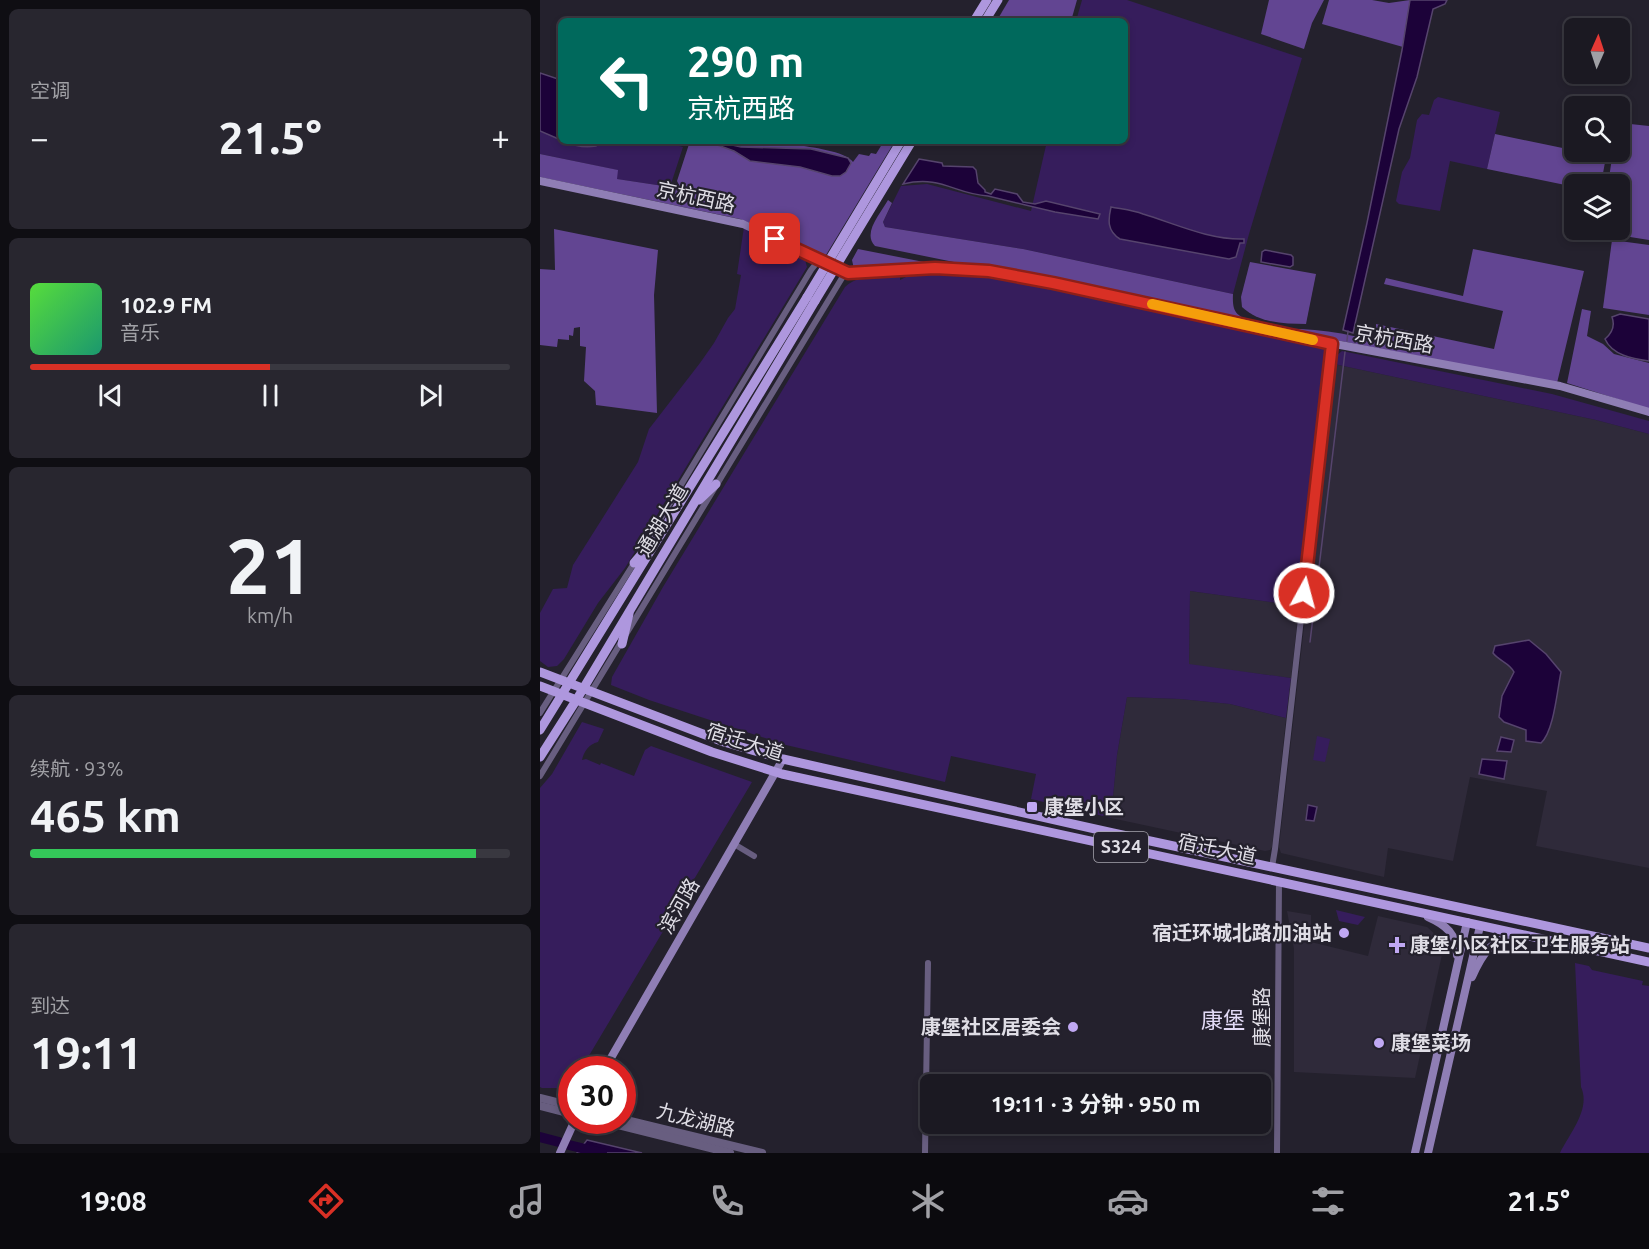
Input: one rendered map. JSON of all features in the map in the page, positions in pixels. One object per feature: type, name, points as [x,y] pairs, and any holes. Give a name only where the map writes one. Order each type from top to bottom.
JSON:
[{"type":"main road","points":[[976,18],[987,0]]},
{"type":"main road","points":[[987,18],[998,0]]},
{"type":"main road","points":[[811,299],[899,144]]},
{"type":"main road","points":[[811,299],[910,144]]},
{"type":"main road","name":"京杭西路","points":[[540,181],[743,224],[842,272],[935,268],[989,271],[1332,344],[1560,386],[1649,412]]},
{"type":"main road","name":"通湖大道","points":[[540,757],[589,689],[606,648],[811,299]]},
{"type":"main road","name":"通湖大道","points":[[540,731],[565,680],[595,641],[811,299]]},
{"type":"main road","points":[[689,510],[716,484]]},
{"type":"main road","points":[[634,563],[659,537]]},
{"type":"main road","points":[[622,644],[631,607]]},
{"type":"main road","points":[[595,641],[595,645],[599,648],[606,648]]},
{"type":"main road","name":"宿迁大道","points":[[540,672],[724,742],[783,759],[1649,948]]},
{"type":"main road","name":"宿迁大道","points":[[540,686],[712,752],[776,772],[1649,962]]},
{"type":"main road","points":[[540,731],[549,731],[551,736],[549,743]]},
{"type":"main road","name":"滨河路","points":[[612,1056],[783,759]]},
{"type":"main road","points":[[1401,908],[1442,924],[1453,935],[1457,955],[1451,994]]},
{"type":"main road","points":[[1415,1153],[1467,922]]},
{"type":"main road","points":[[1428,1153],[1480,926]]},
{"type":"main road","points":[[1462,1000],[1481,957],[1488,947],[1510,936],[1544,939]]},
{"type":"main road","points":[[560,1153],[569,1134]]},
{"type":"street","points":[[565,680],[819,260]]},
{"type":"street","points":[[589,689],[622,644],[716,484],[842,278],[842,272]]},
{"type":"street","points":[[1272,867],[1332,344]]},
{"type":"street","points":[[540,713],[558,692]]},
{"type":"street","points":[[540,776],[581,701]]},
{"type":"street","points":[[734,844],[754,855]]},
{"type":"street","name":"康堡路","points":[[1277,1153],[1279,881]]},
{"type":"street","points":[[926,1153],[928,963]]},
{"type":"street","points":[[540,1098],[558,1102]]},
{"type":"street","points":[[540,1106],[558,1110]]},
{"type":"street","name":"九龙湖路","points":[[636,1122],[762,1153]]},
{"type":"street","name":"九龙湖路","points":[[636,1130],[730,1153]]},
{"type":"shaded area","points":[[1009,0],[1077,0],[1072,18],[999,17]]},
{"type":"shaded area","points":[[1082,0],[1127,0],[1302,58],[1233,294],[1023,249],[885,227],[883,222],[901,186],[927,184],[1031,211],[1046,144],[1128,144],[1128,18],[1077,18]]},
{"type":"shaded area","points":[[1269,0],[1324,0],[1312,23],[1304,49],[1261,34]]},
{"type":"shaded area","points":[[1329,0],[1372,0],[1389,3],[1410,0],[1403,47],[1322,24]]},
{"type":"shaded area","points":[[1410,0],[1447,0],[1445,4],[1433,9],[1417,77],[1399,129],[1353,333],[1343,330],[1367,223]]},
{"type":"shaded area","points":[[540,73],[558,79],[558,139],[540,131]]},
{"type":"shaded area","points":[[1438,97],[1500,112],[1487,169],[1450,161],[1440,211],[1399,204],[1396,201],[1402,172],[1410,158],[1417,120],[1422,114],[1429,115],[1434,100]]},
{"type":"shaded area","points":[[1630,124],[1649,126],[1649,240],[1630,237],[1632,202],[1630,202],[1630,174],[1610,174],[1611,162],[1630,162]]},
{"type":"shaded area","points":[[540,131],[558,139],[558,144],[596,146],[598,144],[672,144],[683,147],[670,187],[616,179],[617,170],[540,154]]},
{"type":"shaded area","points":[[1495,134],[1564,148],[1564,162],[1605,162],[1603,174],[1564,174],[1564,185],[1487,169]]},
{"type":"shaded area","points":[[572,144],[598,144],[587,147]]},
{"type":"shaded area","points":[[689,144],[796,144],[835,152],[853,162],[859,154],[869,156],[871,153],[876,154],[882,144],[893,144],[826,255],[740,219],[540,177],[540,154],[618,170],[617,179],[670,187],[679,185],[677,181]]},
{"type":"shaded area","points":[[715,144],[811,149],[848,158],[851,163],[846,172],[840,176],[832,176],[800,167],[750,161],[734,151]]},
{"type":"shaded area","points":[[919,159],[942,163],[943,166],[973,167],[976,170],[978,183],[985,192],[991,194],[995,189],[1017,194],[1023,202],[1035,204],[1046,201],[1100,214],[1098,219],[1055,212],[976,195],[938,183],[903,184]]},
{"type":"shaded area","points":[[888,200],[892,203],[883,222],[885,227],[1023,249],[1233,294],[1233,306],[1237,313],[1254,323],[875,246],[872,241],[872,229]]},
{"type":"shaded area","points":[[1111,207],[1139,213],[1205,234],[1244,239],[1244,243],[1240,243],[1236,257],[1229,259],[1120,239],[1111,229],[1109,216]]},
{"type":"shaded area","points":[[744,227],[804,256],[807,267],[625,568],[598,603],[564,659],[557,666],[548,667],[540,661],[540,613],[553,589],[567,588],[573,565],[638,462],[649,429],[700,363],[735,309],[741,275],[737,274]]},
{"type":"shaded area","points":[[554,229],[658,250],[654,295],[657,413],[596,405],[595,391],[584,381],[586,347],[580,346],[580,327],[574,328],[573,336],[569,335],[569,340],[558,339],[557,347],[540,345],[540,269],[555,270]]},
{"type":"shaded area","points":[[1612,240],[1649,245],[1649,315],[1603,308]]},
{"type":"shaded area","points":[[858,249],[940,265],[854,269],[852,260]]},
{"type":"shaded area","points":[[1473,249],[1584,271],[1557,383],[1274,328],[1341,333],[1380,344],[1383,339],[1376,331],[1376,324],[1494,349],[1503,311],[1384,284],[1386,278],[1463,296]]},
{"type":"shaded area","points":[[1265,250],[1291,255],[1293,265],[1290,267],[1261,262],[1262,252]]},
{"type":"shaded area","points":[[1250,262],[1316,274],[1306,324],[1281,323],[1264,319],[1242,307],[1241,297]]},
{"type":"shaded area","points":[[916,272],[991,275],[1326,348],[1327,356],[1299,606],[1190,591],[1189,664],[1291,678],[1286,718],[1230,704],[1127,697],[1117,755],[1111,818],[1031,799],[1036,774],[951,756],[945,782],[786,745],[649,700],[611,685],[612,677],[663,587],[845,287],[863,278],[893,275],[900,276],[900,280]]},
{"type":"shaded area","points":[[1582,309],[1591,311],[1587,336],[1603,344],[1614,354],[1649,363],[1649,409],[1567,383]]},
{"type":"shaded area","points":[[1620,314],[1649,319],[1649,361],[1624,355],[1608,344],[1605,339],[1612,329],[1612,317]]},
{"type":"shaded area","points":[[1342,351],[1552,394],[1649,421],[1649,434],[1596,420],[1334,364],[1335,357]]},
{"type":"shaded area","points":[[1334,364],[1596,420],[1649,434],[1649,868],[1536,846],[1547,791],[1470,777],[1453,861],[1388,848],[1384,877],[1281,853],[1279,847]]},
{"type":"shaded area","points":[[1190,591],[1299,606],[1291,678],[1189,665]]},
{"type":"shaded area","points":[[1529,640],[1546,654],[1561,672],[1552,720],[1541,743],[1526,741],[1526,730],[1504,722],[1499,717],[1502,696],[1514,672],[1493,653],[1495,646]]},
{"type":"shaded area","points":[[1127,697],[1230,704],[1286,718],[1270,850],[1265,851],[1111,818],[1117,755]]},
{"type":"shaded area","points":[[582,722],[604,729],[598,742],[587,748],[582,760],[586,759],[600,765],[601,763],[634,776],[645,750],[651,746],[752,782],[589,1056],[558,1056],[558,1088],[542,1088],[540,1087],[540,788],[552,774]]},
{"type":"shaded area","points":[[1317,736],[1330,739],[1325,762],[1313,760]]},
{"type":"shaded area","points":[[1501,737],[1514,740],[1511,752],[1497,751]]},
{"type":"shaded area","points":[[1482,759],[1507,761],[1504,779],[1479,774]]},
{"type":"shaded area","points":[[1308,805],[1317,807],[1314,821],[1306,820]]},
{"type":"shaded area","points":[[1336,910],[1365,917],[1358,925],[1339,921]]},
{"type":"shaded area","points":[[1287,911],[1311,915],[1311,942],[1368,956],[1378,916],[1427,927],[1437,936],[1443,950],[1415,1078],[1294,1072],[1294,949]]},
{"type":"shaded area","points":[[1575,963],[1589,966],[1592,970],[1643,981],[1642,985],[1649,986],[1649,1153],[1560,1153],[1578,1121],[1583,1104]]},
{"type":"shaded area","points":[[587,1140],[642,1153],[577,1153]]},
{"type":"waterway","points":[[1347,341],[1348,331]]},
{"type":"waterway","points":[[1310,642],[1345,352]]},
{"type":"waterway","points":[[540,1137],[559,1142]]},
{"type":"waterway","points":[[569,1145],[602,1153]]},
{"type":"slow traffic","points":[[1152,304],[1313,340]]},
{"type":"place","name":"康堡小区","points":[[1032,807]]},
{"type":"place","name":"宿迁环城北路加油站","points":[[1344,933]]},
{"type":"place","name":"康堡小区社区卫生服务站","points":[[1397,945]]},
{"type":"place","name":"康堡社区居委会","points":[[1073,1027]]},
{"type":"place","name":"康堡菜场","points":[[1379,1043]]},
{"type":"district","name":"康堡","points":[[1223,1020]]},
{"type":"route","points":[[775,239],[842,272],[918,268],[989,271],[1332,344],[1304,593]]}]
